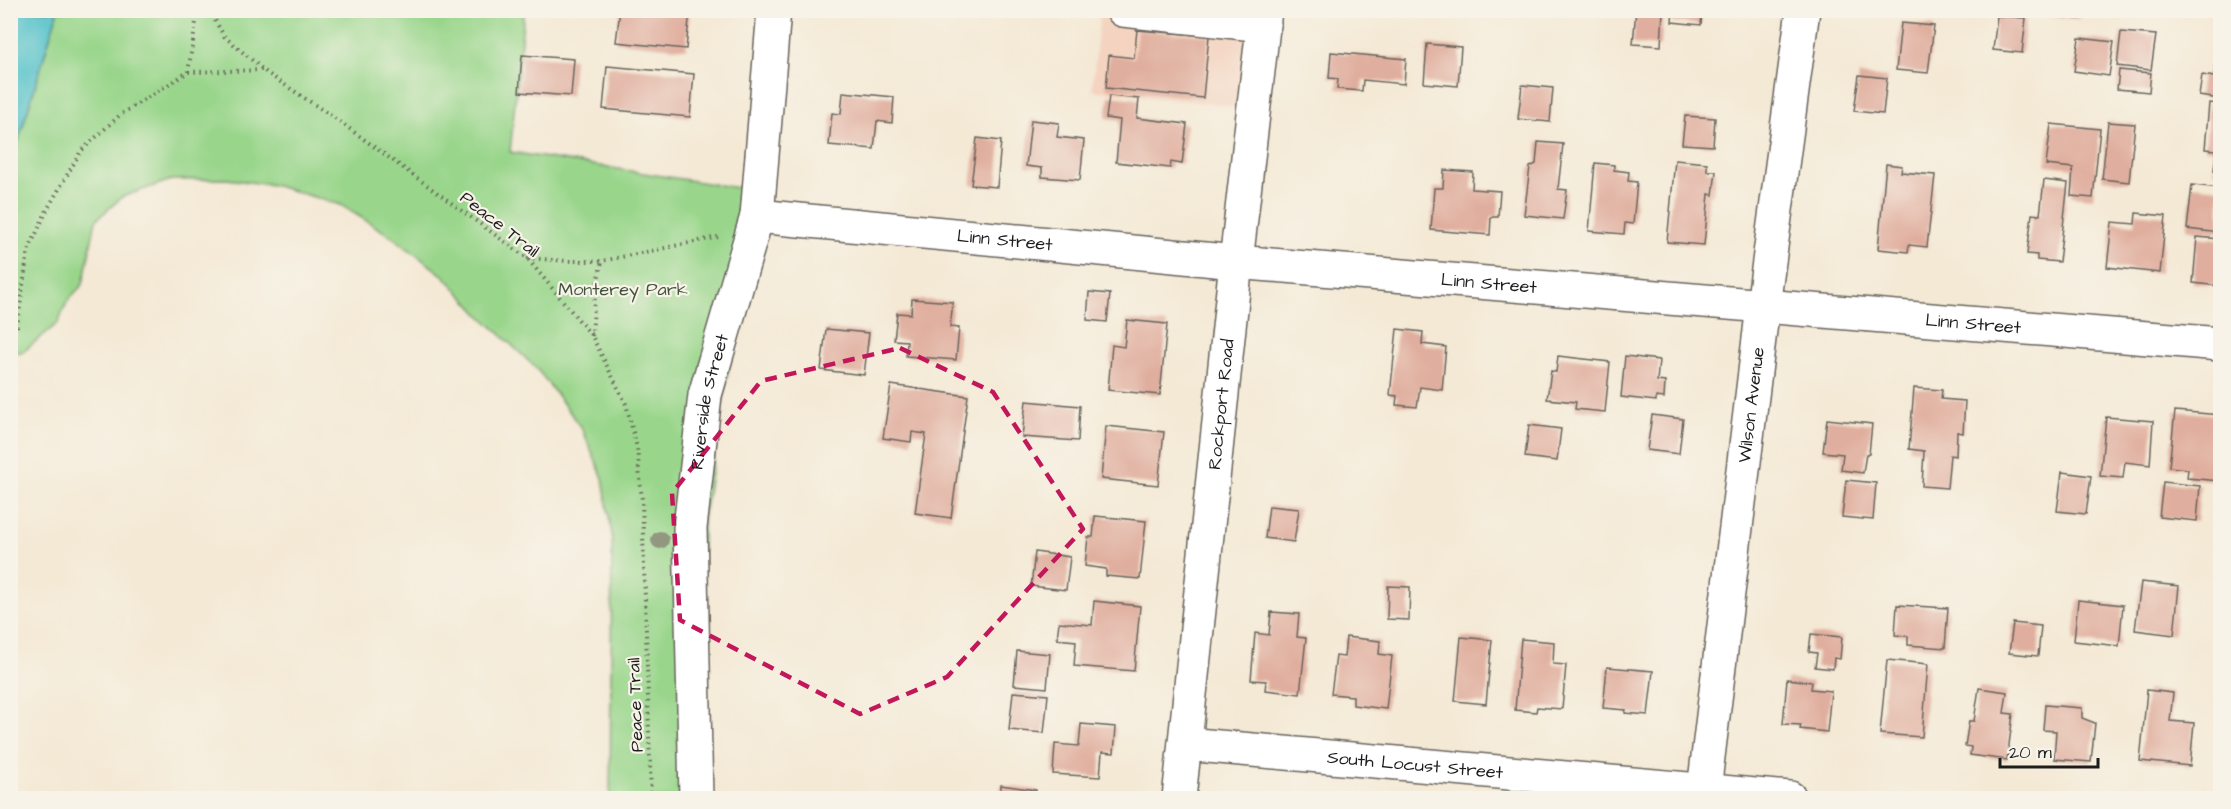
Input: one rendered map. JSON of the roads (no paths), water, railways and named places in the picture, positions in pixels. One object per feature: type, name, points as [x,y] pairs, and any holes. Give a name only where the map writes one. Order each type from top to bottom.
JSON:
[{"type":"street","name":"Riverside Street","points":[[696,798],[690,528],[705,395],[755,222],[774,10]]},
{"type":"street","points":[[1123,10],[1264,18]]},
{"type":"street","name":"Wilson Avenue","points":[[1704,795],[1762,306],[1803,10]]},
{"type":"street","name":"Rockport Road","points":[[1179,798],[1264,18]]},
{"type":"street","name":"Linn Street","points":[[755,222],[2220,344]]},
{"type":"street","name":"South Locust Street","points":[[1185,744],[1704,795],[1790,798]]},
{"type":"water","points":[[10,11],[58,11],[11,165]]},
{"type":"park label","name":"Monterey Park","points":[[623,289]]}]
